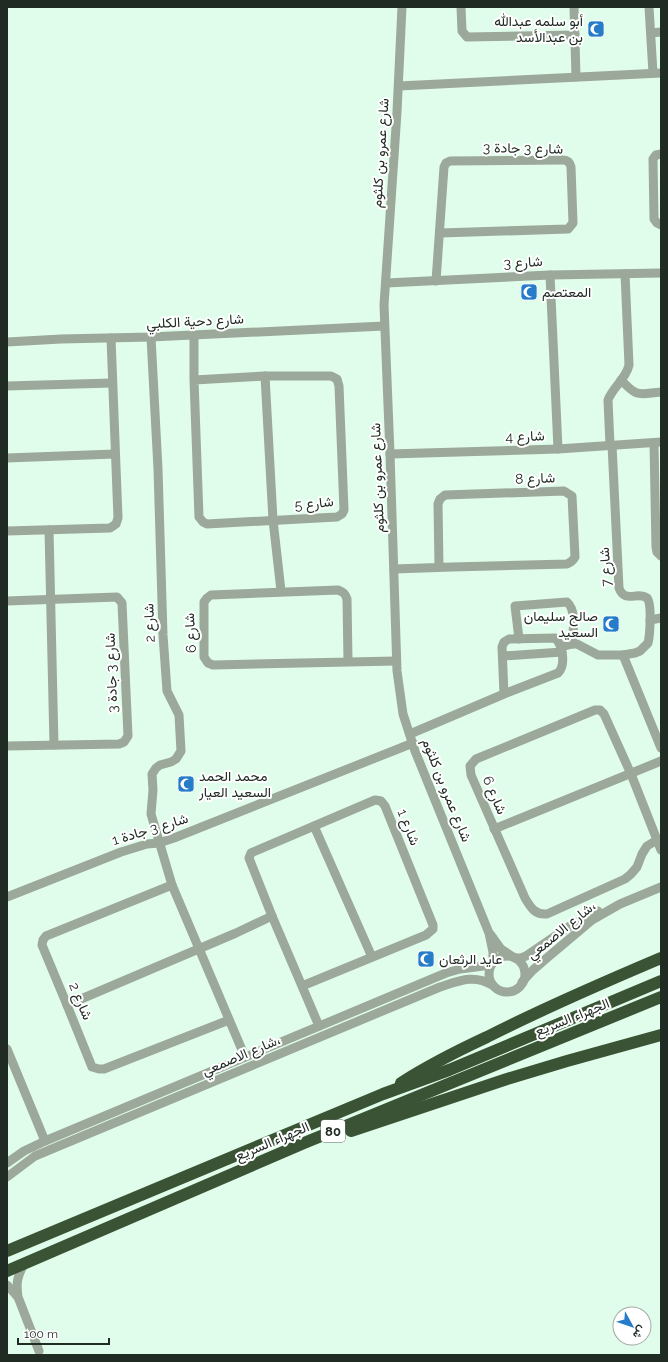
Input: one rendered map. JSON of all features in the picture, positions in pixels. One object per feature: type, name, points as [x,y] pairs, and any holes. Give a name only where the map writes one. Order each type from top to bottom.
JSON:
[{"type":"highway","points":[[383,1094],[426,1067],[494,1033],[577,994],[661,958]]},
{"type":"highway","name":"الجهراء السريع","points":[[7,1252],[383,1094],[449,1070],[661,981]]},
{"type":"highway","name":"الجهراء السريع","points":[[7,1271],[304,1143],[661,997]]},
{"type":"highway","points":[[304,1143],[375,1124],[449,1098],[552,1065],[661,1035]]},
{"type":"street","name":"شارع عمرو بن كلثوم","points":[[402,7],[399,86],[384,326],[397,671],[403,714],[411,739],[489,933],[493,952],[492,964]]},
{"type":"street","points":[[461,7],[462,31],[467,37],[575,35]]},
{"type":"street","points":[[574,7],[576,77]]},
{"type":"street","points":[[399,86],[657,73],[649,7]]},
{"type":"street","points":[[651,33],[661,32]]},
{"type":"street","points":[[661,154],[656,155],[652,159],[654,219],[661,225]]},
{"type":"street","name":"شارع 3 جادة 3","points":[[436,281],[444,167],[448,162],[563,160],[570,164],[573,223],[568,229],[440,233]]},
{"type":"street","name":"شارع 3","points":[[386,283],[550,275],[661,273]]},
{"type":"street","points":[[611,445],[608,400],[611,393],[628,370],[629,365],[625,274]]},
{"type":"street","points":[[550,275],[558,449]]},
{"type":"street","name":"شارع دحية الكلبي","points":[[7,342],[384,326]]},
{"type":"street","name":"شارع 5","points":[[194,335],[194,380],[199,517],[201,520],[208,524],[337,517],[342,514],[344,510],[339,386],[337,379],[331,376],[265,376],[194,380]]},
{"type":"street","name":"شارع 2","points":[[151,337],[158,469],[163,642],[167,691],[179,714],[181,751],[176,759],[160,765],[152,774],[151,814],[172,885],[245,1057]]},
{"type":"street","points":[[7,531],[110,528],[116,524],[118,518],[111,338]]},
{"type":"street","points":[[265,376],[273,520],[281,591]]},
{"type":"street","points":[[621,380],[631,390],[638,394],[661,392]]},
{"type":"street","points":[[7,386],[112,383]]},
{"type":"street","points":[[658,443],[656,547],[661,556]]},
{"type":"street","name":"شارع 4","points":[[390,454],[558,449],[658,443]]},
{"type":"street","name":"شارع 7","points":[[572,644],[598,655],[624,655],[640,651],[648,642],[650,603],[641,596],[624,595],[619,588],[611,445]]},
{"type":"street","points":[[7,458],[115,454]]},
{"type":"street","name":"شارع 8","points":[[394,569],[567,564],[572,562],[575,557],[572,496],[564,491],[445,495],[440,499],[438,504],[439,567]]},
{"type":"street","points":[[49,530],[54,745]]},
{"type":"street","name":"شارع 6","points":[[348,661],[347,599],[344,593],[338,590],[281,591],[211,595],[203,604],[204,657],[206,661],[213,665],[396,660]]},
{"type":"street","name":"شارع 3 جادة 3","points":[[7,601],[116,597],[121,600],[128,736],[124,742],[119,744],[7,746]]},
{"type":"street","points":[[503,656],[561,649],[572,644],[573,611],[571,606],[567,602],[515,606],[519,639]]},
{"type":"street","points":[[650,620],[661,618]]},
{"type":"street","points":[[411,739],[504,694],[558,673],[562,666],[561,649],[555,638],[519,639],[504,642],[502,647],[504,694]]},
{"type":"street","points":[[624,655],[661,748]]},
{"type":"street","name":"شارع 6","points":[[657,840],[647,846],[637,867],[625,879],[548,914],[540,914],[534,911],[525,898],[494,829],[471,775],[470,769],[474,761],[595,710],[600,710],[604,714],[631,774],[661,850]]},
{"type":"street","name":"شارع 3 جادة 1","points":[[7,898],[121,852],[147,844],[159,843],[224,819],[411,739]]},
{"type":"street","points":[[494,829],[661,761]]},
{"type":"street","name":"شارع 1","points":[[302,986],[426,935],[433,929],[385,806],[381,801],[375,800],[251,853],[250,855],[250,860],[272,916],[302,986],[320,1026]]},
{"type":"street","points":[[314,826],[372,957]]},
{"type":"street","name":"شارع 2","points":[[172,885],[46,936],[43,940],[42,945],[68,1005],[92,1067],[104,1069],[229,1020]]},
{"type":"street","name":"شارع الاصمعي،","points":[[514,958],[521,958],[529,954],[578,920],[602,909],[620,904],[661,887]]},
{"type":"street","name":"شارع الاصمعي،","points":[[522,982],[533,970],[568,939],[592,920],[620,904]]},
{"type":"street","points":[[68,1005],[272,916]]},
{"type":"street","name":"شارع عمرو بن كلثوم","points":[[489,933],[501,949],[514,958]]},
{"type":"street","points":[[502,956],[514,958],[523,966],[524,971],[522,982],[519,987],[508,992],[497,989],[492,985],[489,978],[489,971],[492,964],[502,956]]},
{"type":"street","name":"شارع الاصمعي،","points":[[7,1163],[24,1151],[45,1141],[446,973],[460,969],[492,964]]},
{"type":"street","name":"شارع الاصمعي،","points":[[7,1177],[35,1156],[440,987],[471,978],[483,980],[492,985]]},
{"type":"street","points":[[7,1049],[45,1141]]},
{"type":"street","points":[[24,1264],[16,1284],[18,1297],[39,1351]]},
{"type":"street","points":[[7,1285],[18,1297]]},
{"type":"place","name":"أبو سلمه عبدالله بن عبدالأسد","points":[[596,29]]},
{"type":"place","name":"المعتصم","points":[[529,292]]},
{"type":"place","name":"صالح سليمان السعيد","points":[[611,624]]},
{"type":"place","name":"محمد الحمد السعيد العيار","points":[[186,784]]},
{"type":"place","name":"عايد الرثعان","points":[[426,959]]}]
